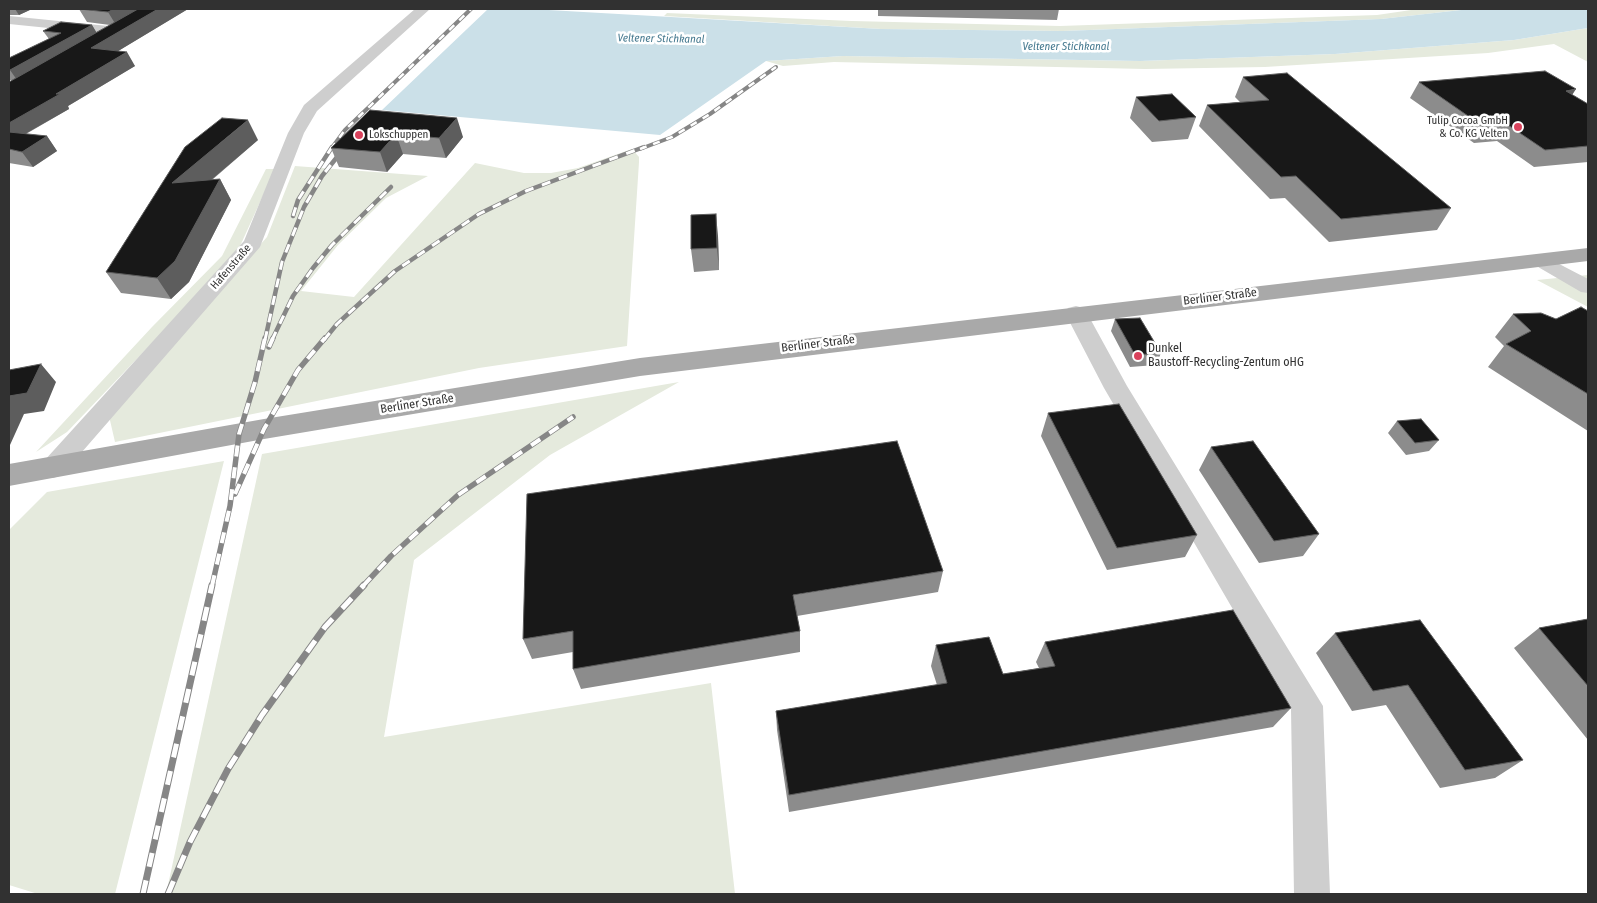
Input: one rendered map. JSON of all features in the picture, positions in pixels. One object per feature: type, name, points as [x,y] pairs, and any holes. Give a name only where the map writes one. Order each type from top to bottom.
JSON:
[{"type":"main road","name":"Berliner Straße","points":[[9,476],[264,429],[640,367],[1076,313],[1588,254]]},
{"type":"street","name":"Hafenstraße","points":[[52,468],[252,243],[296,133],[310,108],[423,9]]},
{"type":"street","points":[[9,20],[118,31]]},
{"type":"street","points":[[93,46],[134,22]]},
{"type":"street","points":[[1540,260],[1588,287]]},
{"type":"street","points":[[1076,313],[1120,394],[1307,706],[1312,894]]},
{"type":"shaded area","points":[[1418,9],[1470,9],[1381,19],[1063,31],[881,29],[664,16],[667,13],[852,21],[1060,26],[1377,15]]},
{"type":"shaded area","points":[[1588,28],[1588,62],[1554,44],[1488,53],[1265,67],[1145,69],[834,62],[783,66],[766,61],[843,56],[1140,61],[1335,54],[1514,40]]},
{"type":"shaded area","points":[[632,149],[639,157],[639,162],[627,346],[479,368],[115,442],[109,416],[267,237],[295,166],[428,176],[386,198],[338,245],[301,291],[354,297],[475,163],[524,173],[551,173],[578,168]]},
{"type":"shaded area","points":[[266,169],[275,169],[236,255],[67,432],[36,452],[152,327],[222,256]]},
{"type":"shaded area","points":[[1588,275],[1588,307],[1537,280]]},
{"type":"shaded area","points":[[679,382],[550,455],[414,560],[384,737],[711,683],[735,894],[166,894],[262,454]]},
{"type":"shaded area","points":[[224,461],[115,894],[38,894],[9,885],[9,530],[47,492]]},
{"type":"water","name":"Veltener Stichkanal","points":[[488,9],[531,9],[881,29],[1063,31],[1381,19],[1470,9],[1588,9],[1588,28],[1514,40],[1335,54],[1140,61],[843,56],[766,61],[660,135],[382,110]]},
{"type":"building","points":[[79,9],[114,9],[108,12]]},
{"type":"building","points":[[138,9],[158,9],[91,48],[127,52],[9,123],[9,82]]},
{"type":"building","points":[[61,22],[92,25],[9,69],[9,58],[61,33],[43,31]]},
{"type":"building","points":[[1545,71],[1576,89],[1566,91],[1588,104],[1588,146],[1545,150],[1508,125],[1484,127],[1419,82]]},
{"type":"building","points":[[1287,73],[1451,208],[1341,219],[1296,176],[1281,177],[1207,105],[1269,100],[1243,77]]},
{"type":"building","points":[[1172,94],[1196,117],[1159,121],[1136,97]]},
{"type":"building","points":[[370,110],[457,118],[439,138],[396,134],[380,152],[331,148]]},
{"type":"building","points":[[222,118],[248,120],[172,183],[220,179],[175,261],[157,278],[106,272],[185,147]]},
{"type":"building","points":[[9,132],[47,136],[22,152],[9,149]]},
{"type":"building","points":[[716,214],[717,248],[691,249],[691,215]]},
{"type":"building","points":[[1581,307],[1588,311],[1588,394],[1506,344],[1531,331],[1513,314],[1541,313],[1556,319]]},
{"type":"building","points":[[1140,318],[1161,353],[1135,355],[1115,319]]},
{"type":"building","points":[[41,364],[27,393],[9,396],[9,370]]},
{"type":"building","points":[[1119,404],[1197,535],[1117,548],[1048,413]]},
{"type":"building","points":[[1421,419],[1439,440],[1415,443],[1397,421]]},
{"type":"building","points":[[897,441],[943,571],[793,595],[800,631],[573,669],[573,631],[523,639],[527,494]]},
{"type":"building","points":[[1253,441],[1319,534],[1274,541],[1211,447]]},
{"type":"building","points":[[1233,610],[1291,708],[789,795],[776,711],[947,683],[936,645],[989,637],[1003,674],[1055,666],[1045,642]]},
{"type":"building","points":[[1588,619],[1588,686],[1539,628]]},
{"type":"building","points":[[1420,620],[1523,760],[1465,770],[1408,685],[1373,691],[1335,633]]},
{"type":"railway","points":[[331,149],[345,130],[471,9]]},
{"type":"railway","points":[[640,149],[672,137],[710,114],[776,67]]},
{"type":"railway","points":[[293,216],[298,200],[332,147]]},
{"type":"railway","points":[[265,340],[282,262],[304,207],[322,176],[345,147],[344,149]]},
{"type":"railway","points":[[324,340],[337,324],[395,271],[479,214],[526,191],[644,147]]},
{"type":"railway","points":[[272,340],[293,296],[313,268],[332,245],[391,187]]},
{"type":"railway","points":[[212,586],[230,506],[239,434],[255,382],[265,338]]},
{"type":"railway","points":[[269,347],[273,338]]},
{"type":"railway","points":[[235,494],[264,429],[298,370],[325,338]]},
{"type":"railway","points":[[363,586],[391,556],[458,495],[573,417]]},
{"type":"railway","points":[[143,894],[212,585]]},
{"type":"railway","points":[[168,894],[190,842],[228,769],[262,715],[325,627],[364,585]]},
{"type":"place","name":"Tulip Cocoa GmbH & Co. KG Velten","points":[[1518,127]]},
{"type":"place","name":"Lokschuppen","points":[[359,135]]},
{"type":"place","name":"Dunkel Baustoff-Recycling-Zentum oHG","points":[[1138,356]]}]
